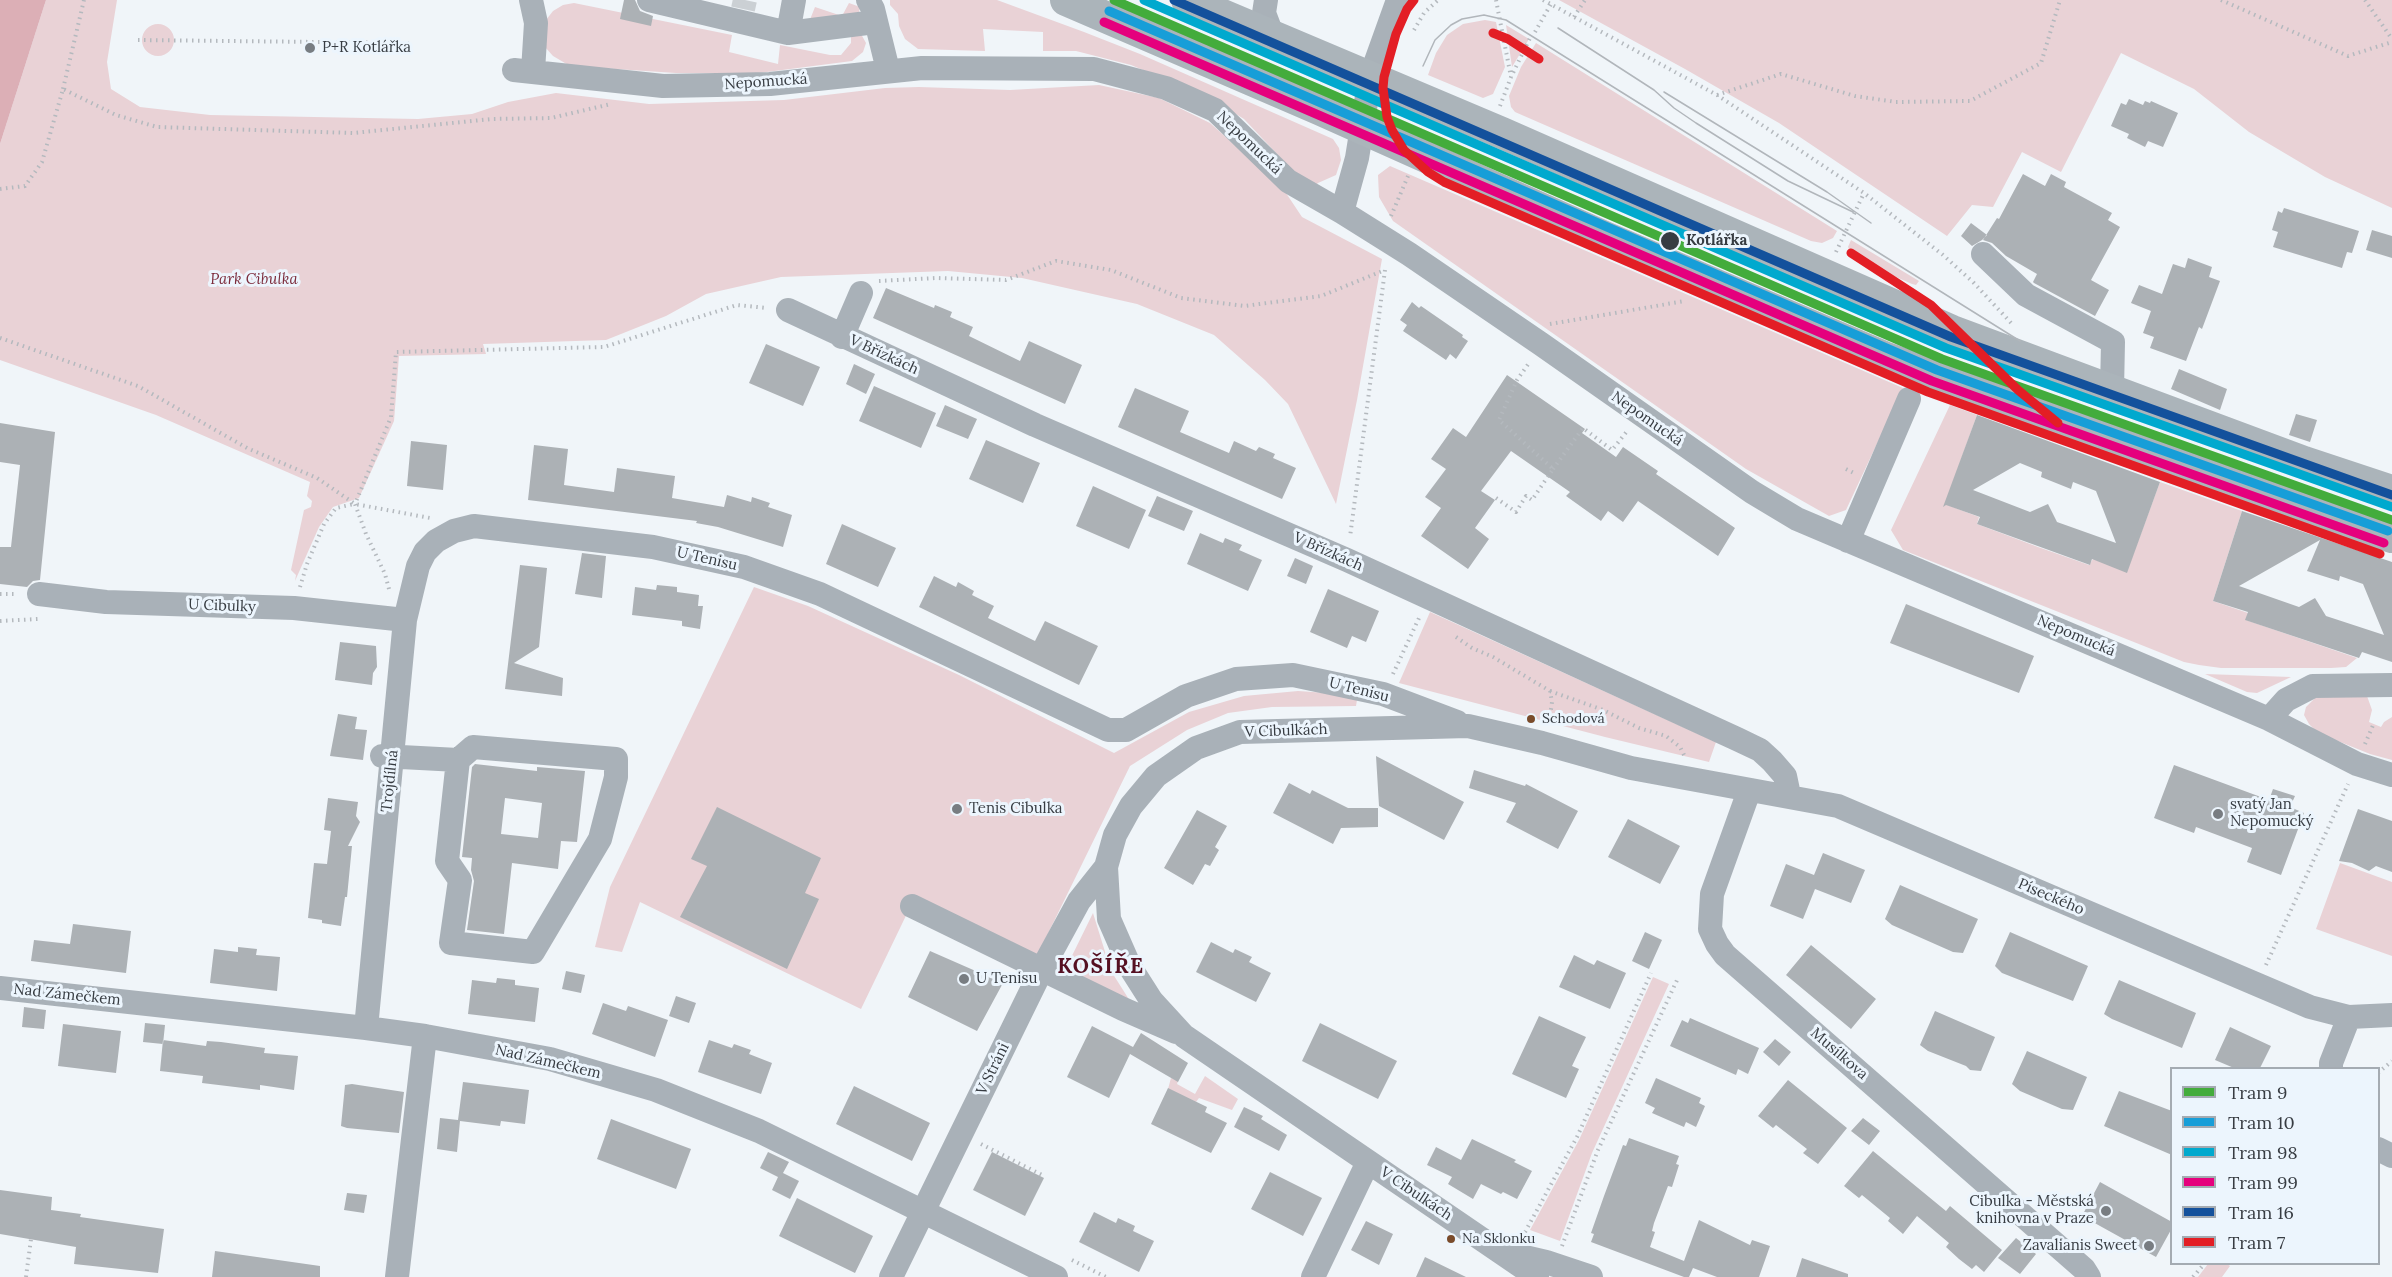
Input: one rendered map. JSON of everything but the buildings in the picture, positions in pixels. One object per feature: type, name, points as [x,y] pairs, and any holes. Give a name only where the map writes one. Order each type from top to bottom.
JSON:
[{"type":"main road","points":[[1066,0],[1884,357],[2186,467],[2392,537]]},
{"type":"main road","points":[[1187,0],[1666,204],[1952,332],[2304,462],[2392,491]]},
{"type":"street","points":[[534,11],[550,0]]},
{"type":"street","points":[[649,0],[741,15],[788,33],[871,11],[888,70]]},
{"type":"street","points":[[788,33],[794,0]]},
{"type":"street","points":[[1266,0],[1264,13],[1273,37]]},
{"type":"street","points":[[1342,212],[1357,158],[1370,78],[1398,0]]},
{"type":"street","name":"Nepomucká","points":[[534,11],[523,71],[663,86],[770,84],[922,68],[1094,69],[1166,88],[1215,110],[1288,181],[1545,334],[1752,492],[1797,519],[2269,718],[2357,764],[2392,775]]},
{"type":"street","points":[[1983,254],[2026,295],[2113,342],[2112,390]]},
{"type":"street","name":"V Břízkách","points":[[842,337],[861,293]]},
{"type":"street","name":"V Břízkách","points":[[788,310],[842,337],[1035,424],[1347,560],[1760,750],[1785,776],[1789,795]]},
{"type":"street","points":[[1848,541],[1909,399]]},
{"type":"street","name":"U Tenisu","points":[[436,530],[454,531],[474,526],[653,548],[744,567],[819,594],[1108,730],[1126,730],[1186,696],[1236,680],[1293,675],[1383,694],[1468,726]]},
{"type":"street","name":"Trojdílná","points":[[366,1028],[387,757],[405,620],[418,566],[436,530]]},
{"type":"street","name":"U Cibulky","points":[[39,594],[106,602],[294,609],[405,620]]},
{"type":"street","points":[[2269,718],[2286,700],[2313,686],[2392,685]]},
{"type":"street","name":"V Cibulkách","points":[[1537,1277],[1184,1036],[1151,1000],[1130,968],[1109,919],[1106,867],[1115,835],[1131,806],[1156,776],[1196,748],[1240,732],[1468,726],[1542,743],[1631,768],[1749,791]]},
{"type":"street","points":[[387,757],[458,760],[473,747],[616,759],[615,777],[600,838],[533,952],[451,943],[460,880],[447,861],[458,760]]},
{"type":"street","name":"Píseckého","points":[[1749,791],[1789,795],[1838,806],[2310,1007],[2349,1017],[2392,1015]]},
{"type":"street","name":"Musílkova","points":[[1749,791],[1712,894],[1710,929],[1716,944],[2084,1274]]},
{"type":"street","name":"V Stráni","points":[[891,1277],[1042,969],[1079,901],[1106,867]]},
{"type":"street","points":[[912,906],[1184,1036]]},
{"type":"street","name":"Nad Zámečkem","points":[[0,988],[366,1028],[425,1036],[550,1059],[656,1089],[759,1131],[1056,1277]]},
{"type":"street","points":[[2331,1067],[2349,1017]]},
{"type":"street","points":[[397,1277],[425,1036]]},
{"type":"street","points":[[1313,1277],[1368,1162]]},
{"type":"street","points":[[1501,1251],[1546,1262],[1591,1277]]},
{"type":"path","points":[[0,189],[25,186],[42,162],[63,89],[84,0]]},
{"type":"path","points":[[1412,33],[1424,13],[1438,0]]},
{"type":"path","points":[[1496,0],[1511,78]]},
{"type":"path","points":[[1543,0],[1717,95],[1864,193],[1943,255],[1973,282],[2014,326]]},
{"type":"path","points":[[1574,17],[1585,0]]},
{"type":"path","points":[[1717,95],[1781,74],[1855,96],[1896,102],[1970,100],[2041,63],[2060,0]]},
{"type":"path","points":[[2221,0],[2348,56],[2392,40],[2366,0]]},
{"type":"path","points":[[1534,32],[1551,4]]},
{"type":"path","points":[[1498,112],[1530,38]]},
{"type":"path","points":[[138,40],[409,44]]},
{"type":"path","points":[[63,89],[116,115],[157,127],[352,134],[492,119],[550,118],[617,103]]},
{"type":"path","points":[[1388,222],[1410,170]]},
{"type":"path","points":[[1833,257],[1864,193]]},
{"type":"path","points":[[861,293],[868,282],[936,278],[1006,280],[1056,261],[1111,270],[1181,298],[1244,306],[1322,296],[1385,270],[1347,560]]},
{"type":"path","points":[[1553,469],[1499,420],[1517,380],[1545,334],[1696,299]]},
{"type":"path","points":[[405,620],[392,603],[385,574],[355,504],[391,417],[396,352],[604,347],[737,305],[788,310]]},
{"type":"path","points":[[0,338],[138,386],[247,448],[317,478],[355,504],[436,530]]},
{"type":"path","points":[[1496,498],[1516,512],[1526,496],[1532,500],[1582,428],[1612,450],[1623,436]]},
{"type":"path","points":[[294,609],[307,564],[324,524],[336,508],[355,504]]},
{"type":"path","points":[[1397,665],[1420,616]]},
{"type":"path","points":[[1453,634],[1472,648],[1493,657],[1550,691],[1603,710],[1640,728],[1666,736],[1680,747],[1686,760],[1676,758]]},
{"type":"path","points":[[1542,725],[1549,726],[1552,702],[1550,691]]},
{"type":"path","points":[[2361,753],[2374,723]]},
{"type":"path","points":[[2269,961],[2352,777]]},
{"type":"path","points":[[1525,1232],[1577,1137],[1651,973]]},
{"type":"path","points":[[1562,1246],[1598,1150],[1678,978]]},
{"type":"path","points":[[2380,1072],[2392,1061]]},
{"type":"path","points":[[980,1144],[1042,1175]]},
{"type":"path","points":[[26,1277],[31,1239]]},
{"type":"path","points":[[2193,1277],[2202,1265]]},
{"type":"green space","name":"Park Cibulka","points":[[46,0],[117,0],[107,62],[111,89],[140,107],[210,115],[418,119],[472,114],[508,102],[556,93],[649,104],[784,100],[885,88],[1010,90],[1099,85],[1159,98],[1210,123],[1282,187],[1302,217],[1382,259],[1336,504],[1288,404],[1265,380],[1214,335],[1137,304],[1022,278],[948,271],[781,277],[706,294],[666,316],[606,340],[483,344],[486,354],[399,356],[394,421],[359,498],[333,507],[319,527],[295,581],[296,575],[291,570],[304,510],[311,507],[312,501],[307,496],[310,482],[156,415],[0,360],[0,144]]},
{"type":"green space","points":[[890,0],[997,0],[1084,32],[1140,54],[1333,139],[1339,148],[1341,160],[1336,175],[1315,186],[1294,172],[1244,119],[1210,98],[1131,65],[1076,51],[1043,51],[1043,32],[983,29],[985,51],[918,49],[905,39],[899,26],[898,14],[890,5]]},
{"type":"green space","points":[[1559,0],[2392,0],[2392,208],[2325,177],[2249,132],[2194,89],[2121,53],[2061,172],[2022,152],[1993,207],[1972,205],[1947,236],[1779,123]]},
{"type":"green space","points":[[574,3],[732,35],[729,52],[778,64],[780,45],[841,55],[851,43],[851,34],[861,34],[866,43],[863,52],[852,61],[759,73],[676,73],[570,66],[553,56],[545,47],[546,20],[553,11],[563,5]]},
{"type":"green space","points":[[849,3],[860,7],[859,12],[842,17],[809,22],[815,7],[842,16]]},
{"type":"green space","points":[[1485,20],[1496,22],[1505,67],[1493,94],[1483,98],[1428,75],[1436,53],[1447,35],[1463,24]]},
{"type":"green space","points":[[158,24],[169,29],[174,40],[169,51],[158,56],[147,51],[142,40],[147,29]]},
{"type":"green space","points":[[1506,25],[1529,39],[1512,67]]},
{"type":"green space","points":[[1536,43],[1837,231],[1833,238],[1822,243],[1811,241],[1515,112],[1511,107],[1509,96],[1521,67]]},
{"type":"green space","points":[[1390,166],[1903,388],[1846,510],[1829,516],[1746,469],[1393,221],[1379,197],[1378,175]]},
{"type":"green space","points":[[1851,240],[1919,281],[1916,285],[1912,284],[1853,258],[1848,247]]},
{"type":"green space","points":[[1950,405],[1977,415],[1945,504],[1979,517],[1977,524],[2089,565],[2093,559],[2127,571],[2160,482],[2242,511],[2213,601],[2248,613],[2246,620],[2357,658],[2346,667],[2331,668],[2221,668],[2184,662],[1903,550],[1891,530]]},
{"type":"green space","points":[[754,587],[808,606],[959,675],[1114,753],[1189,712],[1244,696],[1298,691],[1327,693],[1357,700],[1356,706],[1272,707],[1228,713],[1187,730],[1130,766],[1036,958],[914,899],[861,1009],[640,902],[622,952],[595,947],[610,887]]},
{"type":"green space","points":[[1430,612],[1716,742],[1709,762],[1399,683]]},
{"type":"green space","points":[[2205,674],[2291,677],[2257,693],[2247,692]]},
{"type":"green space","points":[[2367,696],[2372,710],[2369,722],[2381,727],[2392,717],[2392,760],[2370,754],[2318,733],[2304,715],[2306,707],[2316,697]]},
{"type":"green space","points":[[2340,863],[2392,882],[2392,956],[2316,929]]},
{"type":"green space","points":[[1093,913],[1111,971],[1130,1001],[1064,972]]},
{"type":"green space","points":[[1653,977],[1669,984],[1592,1153],[1560,1241],[1530,1230],[1579,1140]]},
{"type":"green space","points":[[1205,1076],[1238,1099],[1232,1110],[1199,1098],[1196,1102],[1168,1089],[1171,1078],[1195,1094]]},
{"type":"green space","points":[[2207,1265],[2230,1266],[2222,1277],[2198,1277]]},
{"type":"shaded area","points":[[0,0],[46,0],[0,144]]},
{"type":"tunnel","points":[[743,9],[745,0]]},
{"type":"tram line","name":"9","points":[[1114,0],[1942,359],[2392,520]]},
{"type":"tram line","name":"98","points":[[1144,0],[1946,348],[2392,507]]},
{"type":"tram line","name":"16","points":[[1174,0],[1951,337],[2392,495]]},
{"type":"tram line","name":"7","points":[[1414,0],[1407,9],[1396,34],[1384,77],[1383,88],[1387,117],[1404,150],[1428,172],[1444,182],[1928,392],[2380,554]]},
{"type":"tram line","name":"10","points":[[1109,11],[1937,370],[2388,531]]},
{"type":"tram line","points":[[1423,66],[1435,40],[1451,25],[1462,19],[1484,15],[1506,20],[2020,341]]},
{"type":"tram line","name":"99","points":[[1104,22],[1932,381],[2384,543]]},
{"type":"tram line","points":[[1558,28],[1654,90],[1696,123],[1788,181],[1853,212]]},
{"type":"tram line","name":"7","points":[[1493,33],[1508,39],[1539,59]]},
{"type":"tram line","points":[[1664,92],[1827,192],[1871,223]]},
{"type":"tram line","name":"7","points":[[1851,253],[1931,305],[2018,390],[2058,423]]},
{"type":"place","name":"P+R Kotlářka","points":[[310,48]]},
{"type":"place","name":"Kotlářka","points":[[1670,241]]},
{"type":"place","name":"Schodová","points":[[1531,719]]},
{"type":"place","name":"Tenis Cibulka","points":[[957,809]]},
{"type":"place","name":"svatý Jan Nepomucký","points":[[2218,814]]},
{"type":"place","name":"U Tenisu","points":[[964,979]]},
{"type":"place","name":"Cibulka - Městská knihovna v Praze","points":[[2106,1211]]},
{"type":"place","name":"Na Sklonku","points":[[1451,1239]]},
{"type":"place","name":"Zavalianis Sweet","points":[[2149,1246]]},
{"type":"district","name":"KOŠÍŘE","points":[[1101,967]]}]
